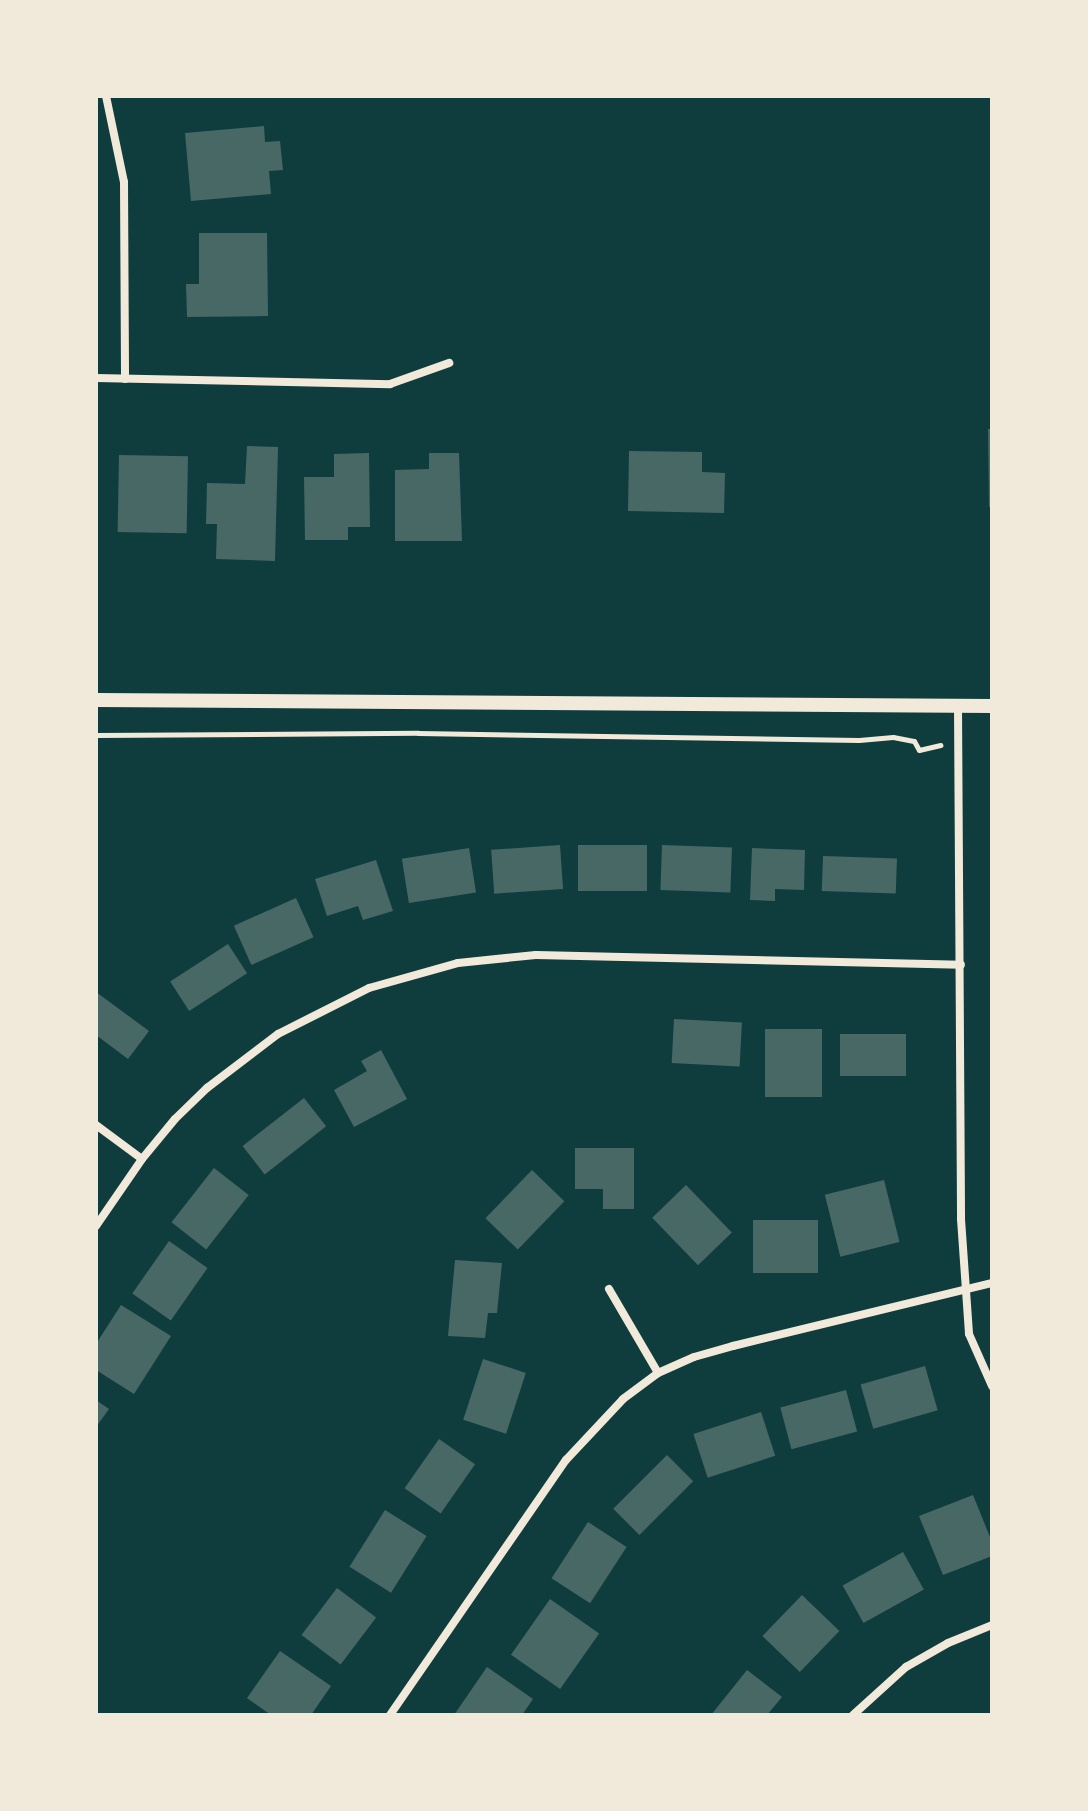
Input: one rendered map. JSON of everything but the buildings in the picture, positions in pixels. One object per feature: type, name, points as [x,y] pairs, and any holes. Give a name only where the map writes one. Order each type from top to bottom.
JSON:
[{"type":"street","points":[[106,96],[124,182],[125,379]]},
{"type":"street","points":[[96,378],[390,384],[449,363]]},
{"type":"street","points":[[96,700],[992,706]]},
{"type":"street","points":[[958,706],[961,1219],[969,1334],[992,1386]]},
{"type":"street","points":[[96,1226],[142,1159],[175,1119],[207,1088],[278,1034],[369,988],[458,963],[536,955],[961,965]]},
{"type":"street","points":[[96,1125],[142,1159]]},
{"type":"street","points":[[390,1715],[566,1460],[623,1399],[658,1373],[694,1357],[733,1346],[992,1283]]},
{"type":"street","points":[[609,1289],[658,1373]]},
{"type":"street","points":[[853,1715],[906,1667],[948,1643],[992,1625]]},
{"type":"path","points":[[96,735],[418,733],[859,740],[893,737],[914,741],[919,750],[929,745]]}]
